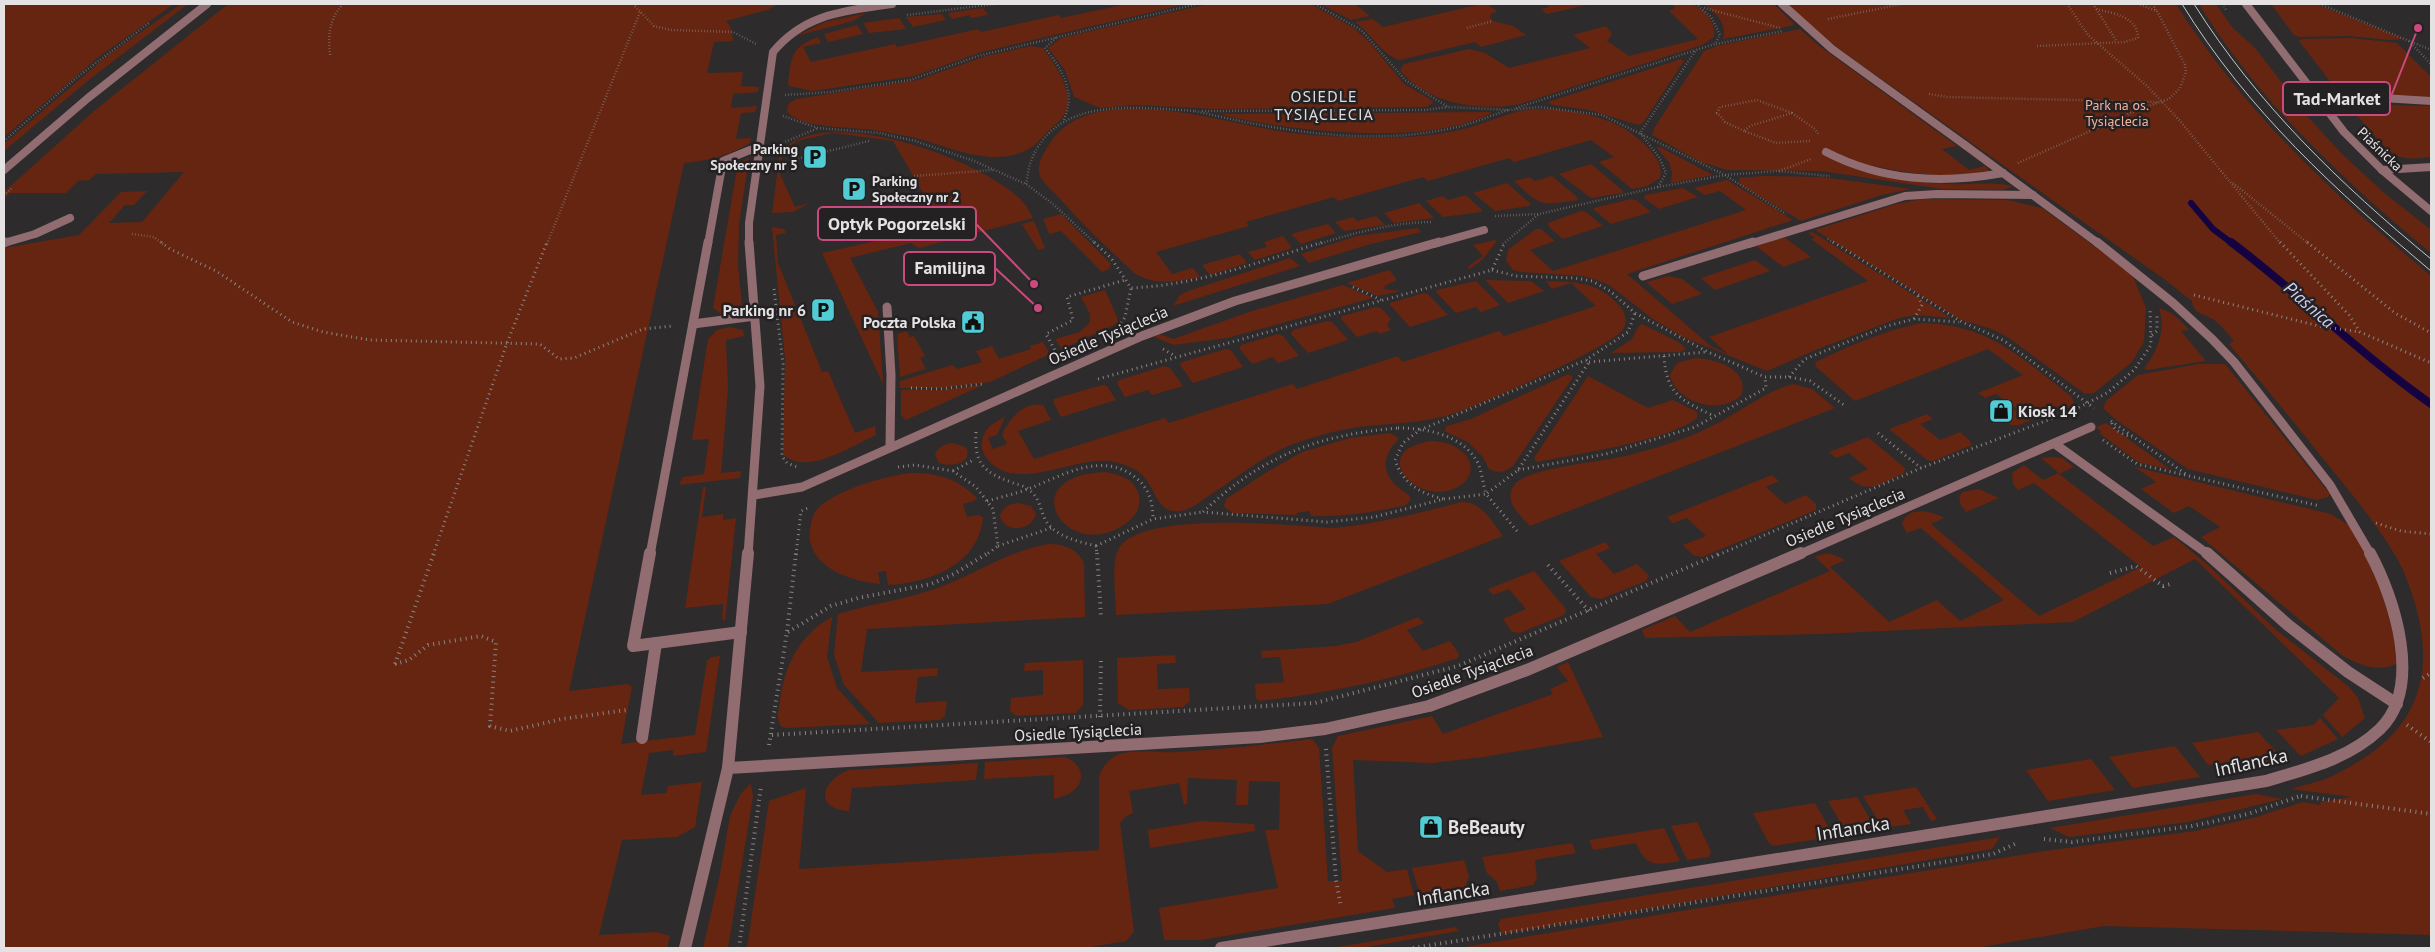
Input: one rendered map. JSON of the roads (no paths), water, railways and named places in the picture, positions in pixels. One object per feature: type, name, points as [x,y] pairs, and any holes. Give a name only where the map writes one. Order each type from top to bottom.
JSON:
[{"type":"street","points":[[4,170],[88,98],[207,4]]},
{"type":"street","points":[[684,948],[728,768],[754,495],[760,386],[749,262],[750,223],[773,52],[781,40],[792,30],[810,21],[833,14],[892,4]]},
{"type":"street","name":"Inflancka","points":[[1221,948],[1344,930],[2266,781],[2318,765],[2363,743],[2392,716],[2407,686],[2410,666],[2409,636],[2391,576],[2356,518],[2328,478],[2255,388],[2204,330],[2167,297],[2033,195],[1840,54],[1782,4]]},
{"type":"street","name":"Piaśnicka","points":[[2246,4],[2344,132],[2382,170],[2431,211]]},
{"type":"street","points":[[2382,98],[2431,101]]},
{"type":"street","points":[[741,632],[633,646],[724,161],[750,150],[760,149]]},
{"type":"street","points":[[1827,152],[1845,162],[1905,177],[1942,181],[1979,179],[2003,174]]},
{"type":"street","points":[[2382,170],[2431,167]]},
{"type":"street","points":[[1643,276],[1807,227],[1882,201],[1905,196],[1929,193],[2014,197],[2033,195]]},
{"type":"street","points":[[4,243],[35,234],[70,218]]},
{"type":"street","name":"Osiedle Tysiąclecia","points":[[754,495],[802,487],[1142,336],[1235,302],[1323,274],[1484,230]]},
{"type":"street","points":[[886,307],[891,388],[890,448]]},
{"type":"street","points":[[693,324],[755,316]]},
{"type":"street","name":"Osiedle Tysiąclecia","points":[[728,768],[1260,737],[1325,729],[1429,706],[1527,670],[1834,540],[2091,427]]},
{"type":"street","points":[[2055,444],[2193,542],[2234,575],[2288,625],[2348,672],[2397,704]]},
{"type":"street","points":[[642,738],[656,643]]},
{"type":"waterway","name":"Piaśnica","points":[[2191,203],[2213,229],[2233,244]]},
{"type":"waterway","name":"Piaśnica","points":[[2231,242],[2282,282],[2380,365],[2431,404]]},
{"type":"tram line","points":[[2182,4],[2235,79],[2296,148],[2362,211],[2431,271]]},
{"type":"tram line","points":[[2194,4],[2245,75],[2302,141],[2364,202],[2431,259]]},
{"type":"place","name":"Tad-Market","points":[[2418,28]]},
{"type":"place","name":"Parking Społeczny nr 5","points":[[815,157]]},
{"type":"place","name":"Parking Społeczny nr 2","points":[[854,189]]},
{"type":"place","name":"Optyk Pogorzelski","points":[[1034,284]]},
{"type":"place","name":"Familijna","points":[[1038,308]]},
{"type":"place","name":"Parking nr 6","points":[[823,310]]},
{"type":"place","name":"Poczta Polska","points":[[973,322]]},
{"type":"place","name":"Kiosk 14","points":[[2001,411]]},
{"type":"place","name":"BeBeauty","points":[[1431,827]]},
{"type":"district","name":"OSIEDLE TYSIĄCLECIA","points":[[1324,105]]},
{"type":"park label","name":"Park na os. Tysiąclecia","points":[[2117,114]]}]
